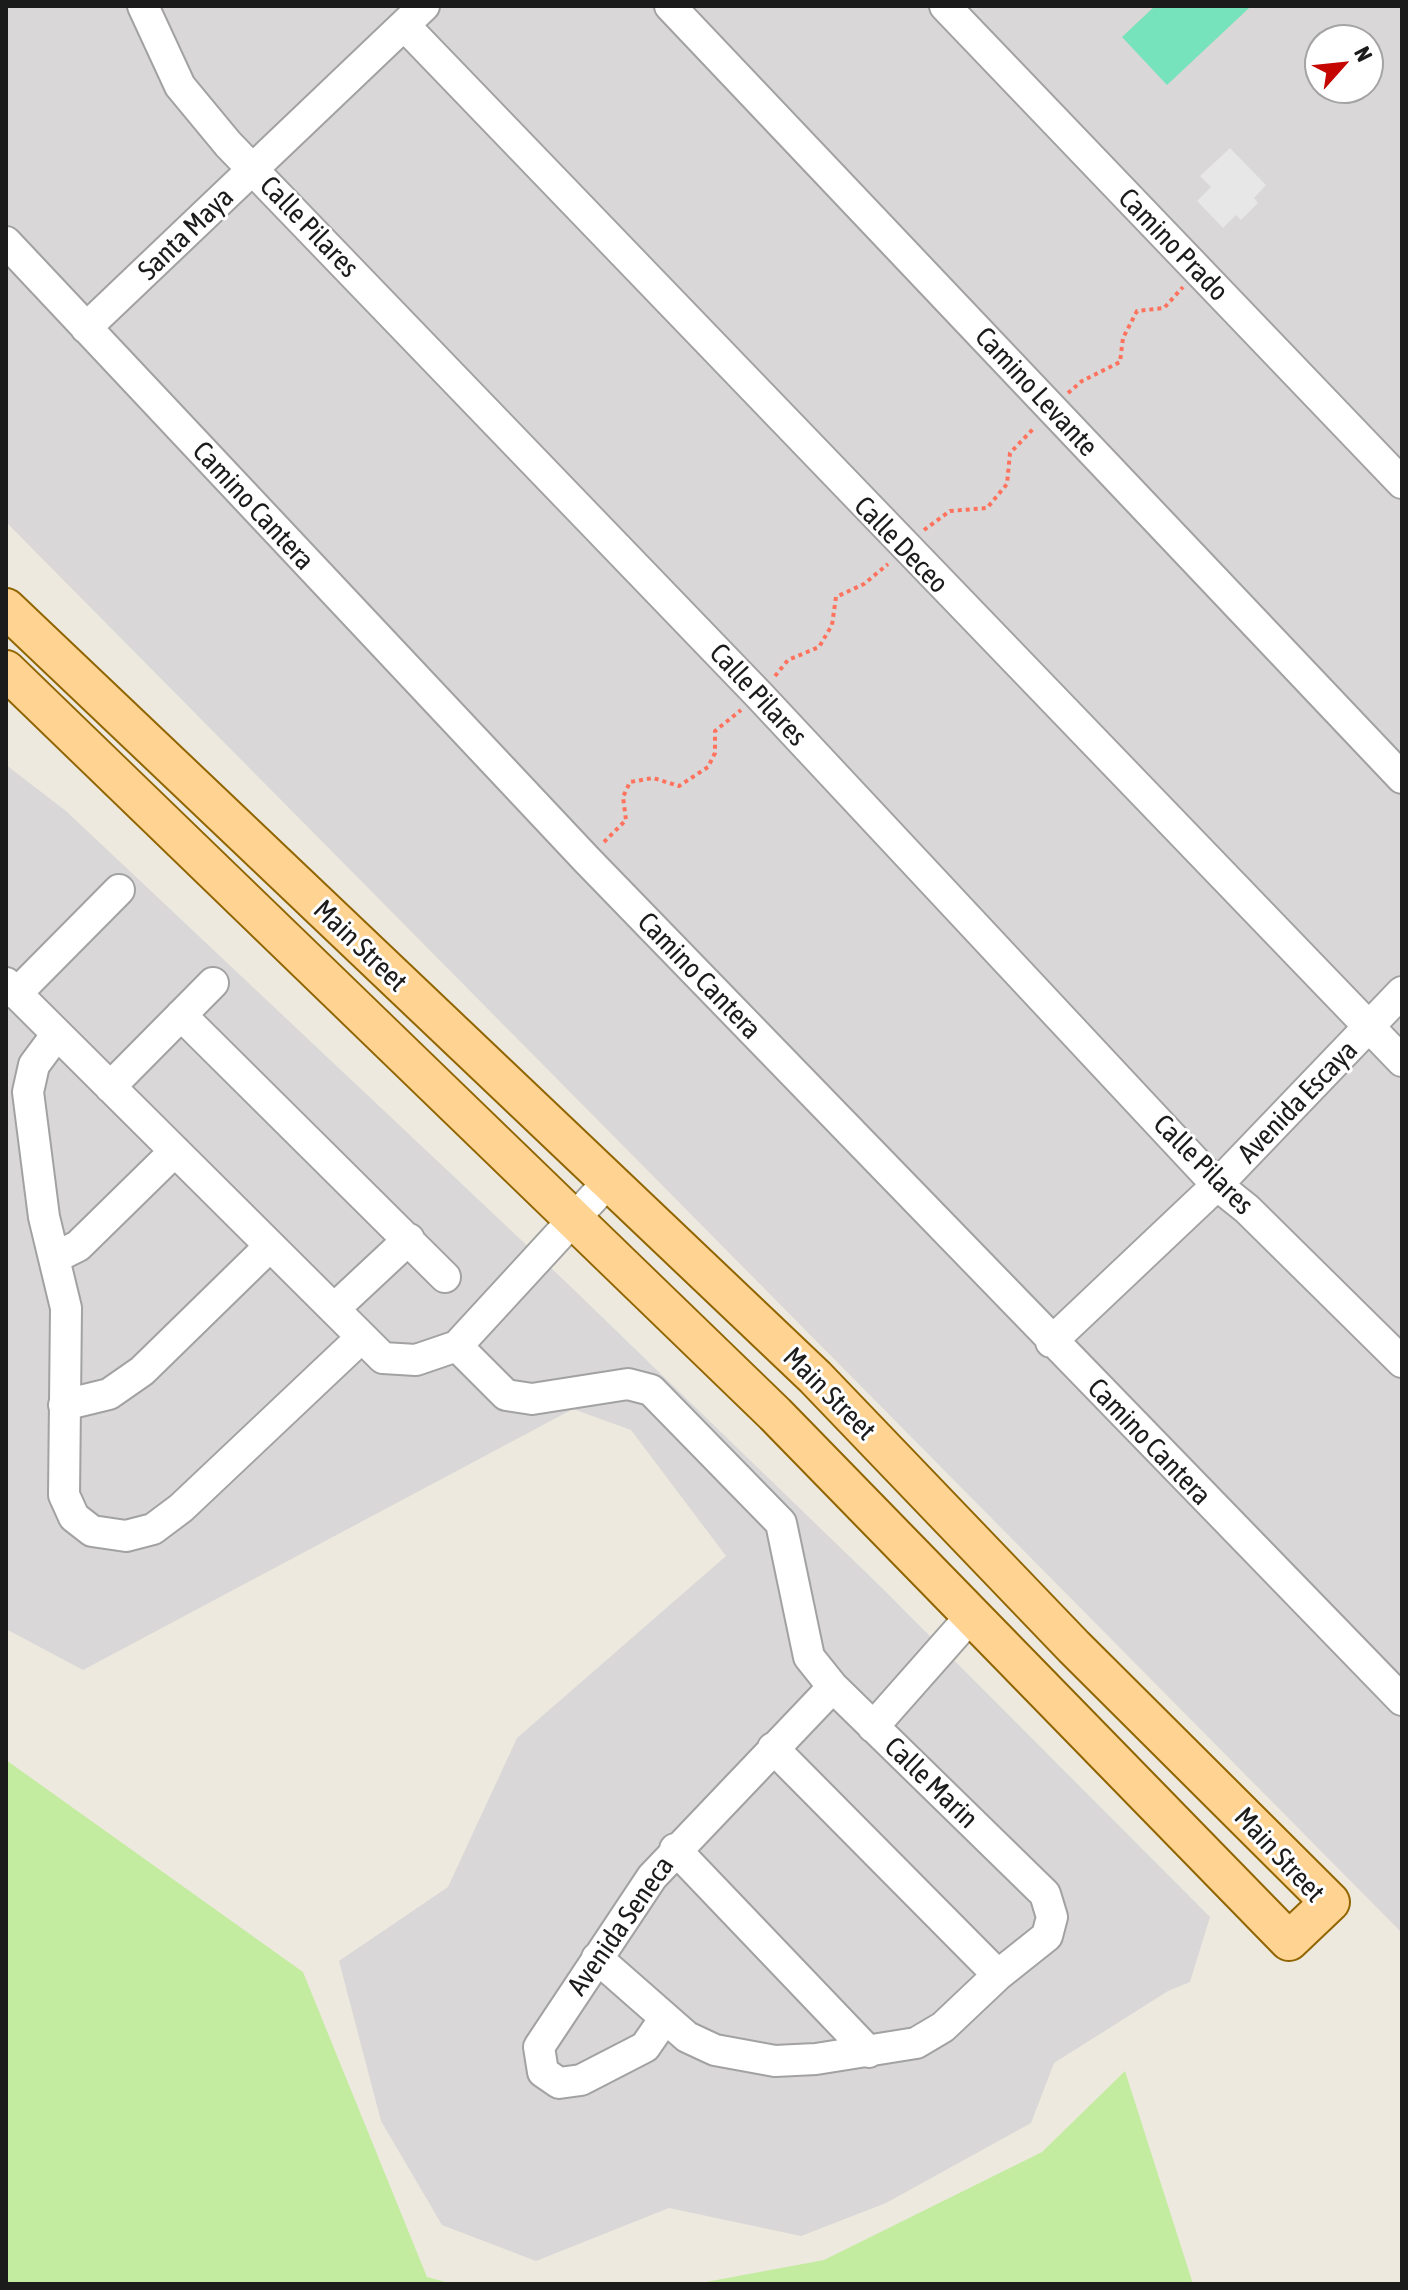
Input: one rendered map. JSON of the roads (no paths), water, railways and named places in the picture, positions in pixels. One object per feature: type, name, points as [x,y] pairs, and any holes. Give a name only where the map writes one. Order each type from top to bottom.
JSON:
[{"type":"main road","name":"Main Street","points":[[6,608],[607,1183],[815,1377],[1074,1647],[1330,1902],[1289,1941],[775,1414],[6,670]]},
{"type":"street","name":"Calle Pilares","points":[[143,6],[180,86],[253,169],[759,695],[1217,1185],[1247,1209],[1402,1362]]},
{"type":"street","name":"Camino Levante","points":[[670,6],[1402,778]]},
{"type":"street","name":"Camino Prado","points":[[945,6],[1402,483]]},
{"type":"street","name":"Santa Maya","points":[[86,328],[414,16]]},
{"type":"street","name":"Calle Deceo","points":[[414,16],[905,549],[1402,1061]]},
{"type":"street","name":"Camino Cantera","points":[[6,242],[587,860],[1051,1342],[1402,1700]]},
{"type":"street","points":[[119,890],[11,988],[383,1358],[416,1360],[457,1346],[570,1219],[607,1183]]},
{"type":"street","points":[[110,1087],[213,983]]},
{"type":"street","name":"Avenida Escaya","points":[[1051,1342],[1217,1185],[1371,1028],[1402,992]]},
{"type":"street","points":[[181,1015],[445,1277]]},
{"type":"street","points":[[57,1034],[34,1065],[28,1092],[44,1217],[66,1308],[64,1495],[74,1517],[92,1531],[126,1536],[153,1529],[181,1508],[362,1337]]},
{"type":"street","points":[[54,1258],[78,1246],[175,1151]]},
{"type":"street","points":[[334,1309],[409,1239]]},
{"type":"street","points":[[64,1405],[109,1394],[142,1371],[270,1246]]},
{"type":"street","name":"Calle Marin","points":[[457,1346],[506,1395],[532,1399],[628,1384],[651,1390],[781,1523],[809,1657],[833,1687],[1045,1894],[1052,1917],[1047,1936],[998,1975],[943,2027],[916,2043],[869,2052],[775,2061],[715,2050],[687,2037],[597,1958]]},
{"type":"street","points":[[873,1727],[972,1615]]},
{"type":"street","name":"Avenida Seneca","points":[[665,2018],[645,2047],[581,2080],[559,2083],[543,2072],[539,2047],[597,1958],[675,1849],[833,1687]]},
{"type":"street","points":[[773,1748],[998,1975]]},
{"type":"street","points":[[675,1849],[869,2052]]}]
